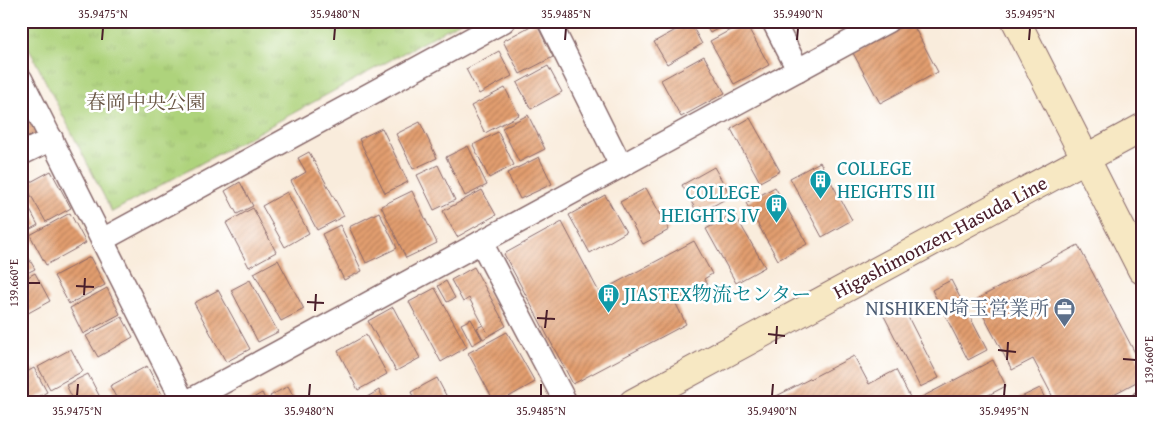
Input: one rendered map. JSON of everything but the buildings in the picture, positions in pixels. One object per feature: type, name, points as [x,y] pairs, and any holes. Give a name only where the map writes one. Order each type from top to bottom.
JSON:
[{"type":"main road","points":[[1016,21],[1142,270]]},
{"type":"main road","name":"Higashimonzen-Hasuda Line","points":[[633,403],[1142,128]]},
{"type":"street","points":[[102,240],[504,21]]},
{"type":"street","points":[[549,21],[621,166]]},
{"type":"street","points":[[773,21],[798,70]]},
{"type":"street","points":[[21,79],[184,403],[888,21]]},
{"type":"street","points":[[21,154],[52,139]]},
{"type":"street","points":[[481,242],[566,403]]},
{"type":"green space","name":"春岡中央公園","points":[[21,21],[462,21],[112,212],[21,33]]},
{"type":"place","name":"COLLEGE HEIGHTS Ⅲ","points":[[821,199]]},
{"type":"place","name":"COLLEGE HEIGHTS Ⅳ","points":[[776,223]]},
{"type":"place","name":"JIASTEX物流センター","points":[[608,313]]},
{"type":"place","name":"NISHIKEN埼玉営業所","points":[[1065,327]]}]
